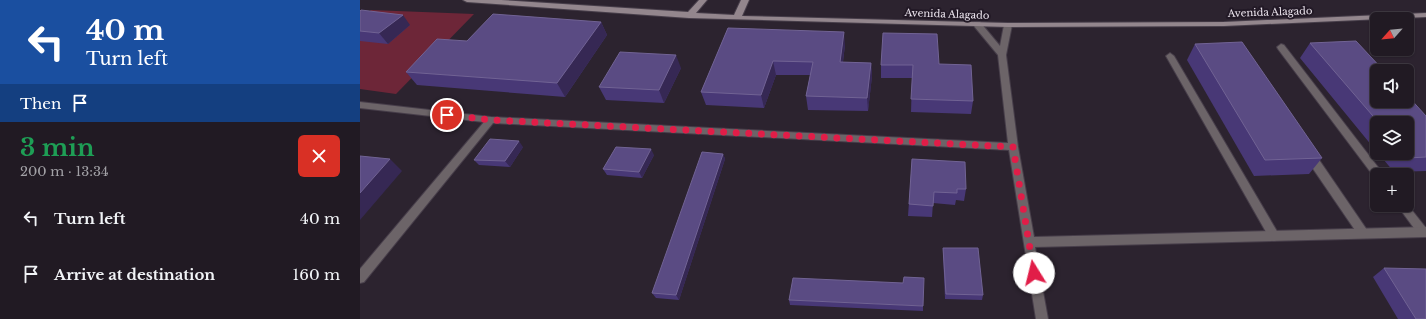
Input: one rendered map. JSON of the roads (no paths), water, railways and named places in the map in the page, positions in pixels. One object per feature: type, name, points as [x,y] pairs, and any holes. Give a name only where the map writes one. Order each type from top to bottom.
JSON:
[{"type":"main road","name":"Avenida Alagado","points":[[467,0],[689,16],[1008,25],[1224,24],[1426,15]]},
{"type":"main road","points":[[689,16],[702,0]]},
{"type":"main road","points":[[737,18],[745,0]]},
{"type":"street","points":[[977,24],[1002,55]]},
{"type":"street","points":[[1008,25],[1002,55],[1013,147],[1042,319]]},
{"type":"street","points":[[1281,47],[1374,168]]},
{"type":"street","points":[[1170,56],[1274,236]]},
{"type":"street","points":[[360,105],[491,120],[1013,147]]},
{"type":"street","points":[[360,278],[491,120]]},
{"type":"street","points":[[1305,148],[1363,233]]},
{"type":"street","points":[[1408,212],[1424,232]]},
{"type":"street","points":[[1030,242],[1424,232]]}]
